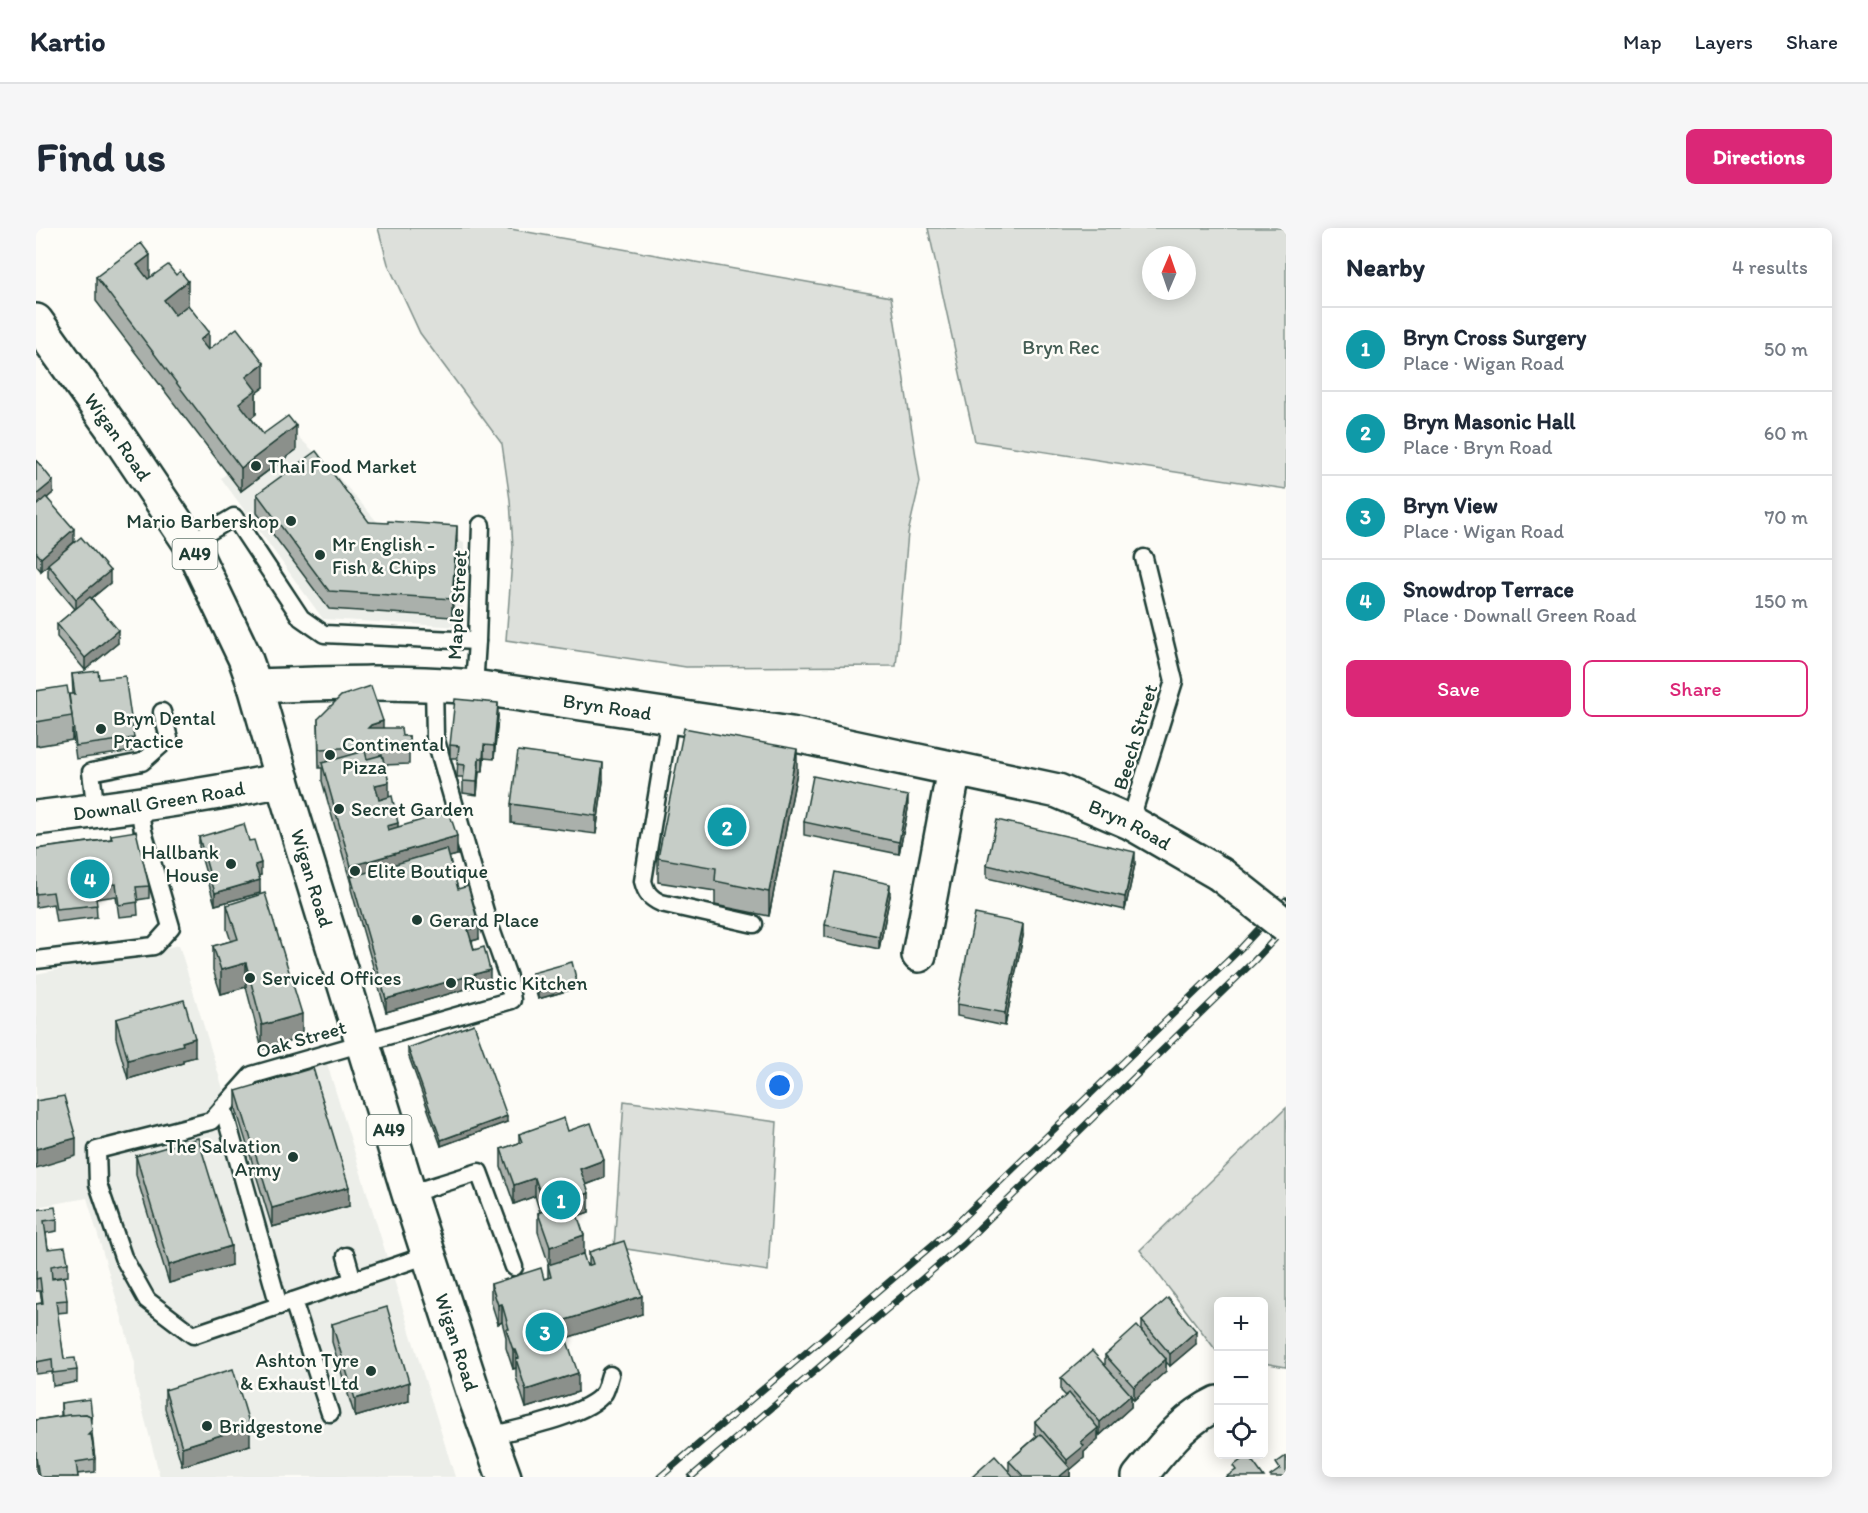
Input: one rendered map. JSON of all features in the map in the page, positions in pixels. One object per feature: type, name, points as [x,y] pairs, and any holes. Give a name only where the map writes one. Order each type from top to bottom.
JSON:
[{"type":"main road","name":"Wigan Road","points":[[36,321],[116,433],[190,543],[240,645],[255,686],[428,1255],[504,1477]]},
{"type":"main road","name":"Bryn Road","points":[[255,686],[350,682],[474,687],[791,734],[1058,791],[1130,822],[1220,874],[1286,927]]},
{"type":"main road","points":[[919,955],[954,769]]},
{"type":"main road","name":"Downall Green Road","points":[[36,818],[139,806],[222,793],[282,780]]},
{"type":"main road","points":[[1139,1477],[1176,1432],[1200,1412],[1214,1405]]},
{"type":"lane","points":[[190,543],[234,517],[301,618],[324,634],[477,641]]},
{"type":"lane","name":"Maple Street","points":[[474,687],[482,525]]},
{"type":"lane","name":"Beech Street","points":[[1130,822],[1174,681],[1144,558]]},
{"type":"lane","name":"Oak Street","points":[[286,1303],[194,1335],[147,1300],[123,1257],[98,1184],[97,1150],[211,1120],[252,1075],[362,1043],[513,1005],[508,977],[486,915],[435,737],[434,684]]},
{"type":"lane","points":[[96,811],[91,772],[142,762],[169,738],[162,712]]},
{"type":"lane","points":[[670,717],[643,881],[645,890],[650,898],[661,903],[754,924]]},
{"type":"lane","points":[[36,960],[154,946],[171,927],[143,831],[139,806]]},
{"type":"lane","points":[[223,1107],[286,1303],[330,1413]]},
{"type":"lane","points":[[409,1194],[479,1172],[514,1267]]},
{"type":"lane","points":[[286,1303],[428,1255]]},
{"type":"lane","points":[[346,1256],[353,1281]]},
{"type":"lane","points":[[489,1436],[571,1413],[592,1404],[605,1392],[610,1375]]},
{"type":"shaded area","points":[[288,427],[328,465],[379,524],[451,537],[464,542],[463,627],[323,619],[221,478]]},
{"type":"shaded area","points":[[179,945],[224,1092],[326,1060],[455,1477],[160,1477],[135,1381],[135,1363],[87,1198],[36,1207],[36,974]]},
{"type":"green space","points":[[378,228],[505,228],[891,297],[920,482],[908,533],[896,666],[686,667],[506,640],[513,547],[510,500],[502,444],[420,333],[388,264]]},
{"type":"green space","name":"Bryn Rec","points":[[928,228],[1286,228],[1286,489],[975,441]]},
{"type":"green space","points":[[624,1101],[777,1122],[768,1271],[614,1247]]},
{"type":"green space","points":[[1286,1108],[1286,1367],[1268,1364],[1268,1297],[1214,1297],[1214,1348],[1140,1250]]},
{"type":"building","points":[[141,243],[150,255],[137,265],[148,279],[168,265],[176,275],[180,271],[188,281],[164,300],[175,315],[188,305],[209,332],[200,340],[208,350],[237,328],[264,363],[246,377],[256,390],[239,403],[263,434],[288,416],[296,426],[241,468],[96,277]]},
{"type":"building","points":[[316,451],[369,522],[388,523],[388,521],[457,526],[452,599],[329,591],[257,494]]},
{"type":"building","points":[[36,460],[53,481],[36,495]]},
{"type":"building","points":[[46,497],[74,529],[41,558],[36,552],[36,506]]},
{"type":"building","points":[[81,537],[110,571],[76,599],[48,564]]},
{"type":"building","points":[[90,597],[118,630],[85,658],[57,624]]},
{"type":"building","name":"Bryn Dental Practice","points":[[98,671],[99,679],[125,676],[134,738],[76,746],[69,694],[75,694],[72,674]]},
{"type":"building","points":[[67,686],[72,716],[36,722],[36,691]]},
{"type":"building","points":[[371,686],[383,721],[368,728],[401,728],[402,736],[409,736],[409,745],[319,749],[318,719],[341,696]]},
{"type":"building","points":[[455,699],[498,703],[494,746],[484,745],[483,758],[479,758],[477,782],[463,781],[465,765],[457,764],[459,746],[450,745]]},
{"type":"building","points":[[684,728],[797,749],[769,892],[715,881],[716,868],[658,858]]},
{"type":"building","points":[[365,751],[367,759],[382,755],[389,782],[375,785],[379,800],[392,796],[398,823],[387,826],[388,830],[449,812],[457,836],[351,866],[322,763]]},
{"type":"building","points":[[518,751],[603,763],[596,816],[511,804]]},
{"type":"building","points":[[813,776],[908,796],[899,842],[804,822]]},
{"type":"building","points":[[997,820],[1135,852],[1125,897],[987,865]]},
{"type":"building","name":"Hallbank House","points":[[244,824],[249,841],[254,840],[261,863],[255,865],[260,880],[215,893],[199,837]]},
{"type":"building","points":[[136,831],[149,886],[136,887],[138,902],[119,905],[116,884],[94,886],[97,905],[56,909],[53,892],[36,894],[36,849],[112,839],[111,835]]},
{"type":"building","name":"Gerard Place","points":[[447,849],[458,889],[468,886],[479,926],[468,930],[474,950],[484,947],[490,970],[386,999],[351,877]]},
{"type":"building","points":[[835,872],[890,884],[879,936],[825,925]]},
{"type":"building","name":"Serviced Offices","points":[[265,893],[302,1014],[262,1025],[246,963],[221,970],[213,946],[238,939],[227,905]]},
{"type":"building","points":[[975,914],[1023,924],[1005,1013],[957,1004]]},
{"type":"building","points":[[572,962],[577,982],[538,992],[532,973]]},
{"type":"building","points":[[184,1000],[195,1038],[182,1042],[183,1045],[128,1060],[116,1019]]},
{"type":"building","points":[[474,1024],[507,1116],[441,1140],[408,1048]]},
{"type":"building","name":"The Salvation Army","points":[[313,1068],[349,1187],[272,1208],[236,1091]]},
{"type":"building","points":[[64,1096],[76,1138],[36,1149],[36,1101]]},
{"type":"building","points":[[564,1118],[568,1131],[591,1123],[604,1160],[580,1169],[589,1193],[572,1199],[584,1235],[550,1247],[538,1213],[546,1210],[535,1178],[514,1185],[501,1149],[522,1142],[519,1134]]},
{"type":"building","points":[[198,1138],[231,1246],[169,1265],[136,1156]]},
{"type":"building","points":[[55,1207],[57,1219],[44,1221],[48,1249],[65,1247],[68,1263],[51,1266],[52,1279],[64,1277],[67,1300],[56,1301],[64,1359],[75,1358],[77,1370],[53,1373],[52,1359],[36,1362],[36,1304],[43,1303],[40,1278],[36,1279],[36,1210]]},
{"type":"building","points":[[624,1241],[642,1296],[559,1322],[563,1336],[558,1338],[560,1344],[567,1341],[578,1373],[526,1390],[516,1359],[519,1358],[516,1350],[513,1350],[506,1329],[509,1329],[502,1304],[498,1305],[491,1284],[541,1268],[544,1279],[551,1277],[548,1265],[583,1254],[587,1266],[593,1264],[589,1252]]},
{"type":"building","points":[[1168,1298],[1196,1331],[1170,1354],[1142,1321]]},
{"type":"building","name":"Ashton Tyre & Exhaust Ltd","points":[[387,1307],[409,1382],[355,1399],[332,1324]]},
{"type":"building","points":[[1137,1326],[1166,1359],[1134,1387],[1105,1355]]},
{"type":"building","points":[[1092,1351],[1131,1395],[1100,1422],[1061,1378]]},
{"type":"building","name":"Bridgestone","points":[[233,1369],[250,1426],[182,1447],[165,1390]]},
{"type":"building","points":[[1069,1393],[1098,1428],[1081,1442],[1084,1446],[1067,1460],[1035,1422]]},
{"type":"building","points":[[90,1399],[92,1417],[86,1414],[62,1416],[61,1403]]},
{"type":"building","points":[[86,1414],[90,1416],[92,1431],[88,1435],[91,1435],[95,1459],[76,1462],[78,1477],[39,1477],[36,1457],[36,1420]]},
{"type":"building","points":[[1040,1434],[1070,1468],[1059,1477],[1024,1477],[1009,1461]]},
{"type":"building","points":[[995,1456],[1014,1477],[972,1477]]},
{"type":"building","points":[[1286,1456],[1286,1477],[1271,1477],[1280,1469],[1276,1463]]},
{"type":"building","points":[[1243,1459],[1251,1459],[1264,1477],[1226,1477],[1236,1470],[1233,1466]]},
{"type":"railway","points":[[660,1477],[950,1230],[1241,948],[1286,900]]},
{"type":"railway","points":[[691,1477],[963,1244],[1254,961],[1286,927]]},
{"type":"place","name":"Thai Food Market","points":[[256,466]]},
{"type":"place","name":"Mario Barbershop","points":[[291,521]]},
{"type":"place","name":"Mr English - Fish & Chips","points":[[320,555]]},
{"type":"place","name":"Bryn Dental Practice","points":[[101,729]]},
{"type":"place","name":"Continental Pizza","points":[[330,755]]},
{"type":"place","name":"Secret Garden","points":[[339,809]]},
{"type":"place","name":"Bryn Masonic Hall","points":[[727,827]]},
{"type":"place","name":"Hallbank House","points":[[231,864]]},
{"type":"place","name":"Elite Boutique","points":[[355,871]]},
{"type":"place","name":"Snowdrop Terrace","points":[[90,879]]},
{"type":"place","name":"Gerard Place","points":[[417,920]]},
{"type":"place","name":"Serviced Offices","points":[[250,978]]},
{"type":"place","name":"Rustic Kitchen","points":[[451,983]]},
{"type":"place","name":"The Salvation Army","points":[[293,1157]]},
{"type":"place","name":"Bryn Cross Surgery","points":[[561,1200]]},
{"type":"place","name":"Bryn View","points":[[545,1332]]},
{"type":"place","name":"Ashton Tyre & Exhaust Ltd","points":[[371,1371]]},
{"type":"place","name":"Bridgestone","points":[[207,1426]]}]
